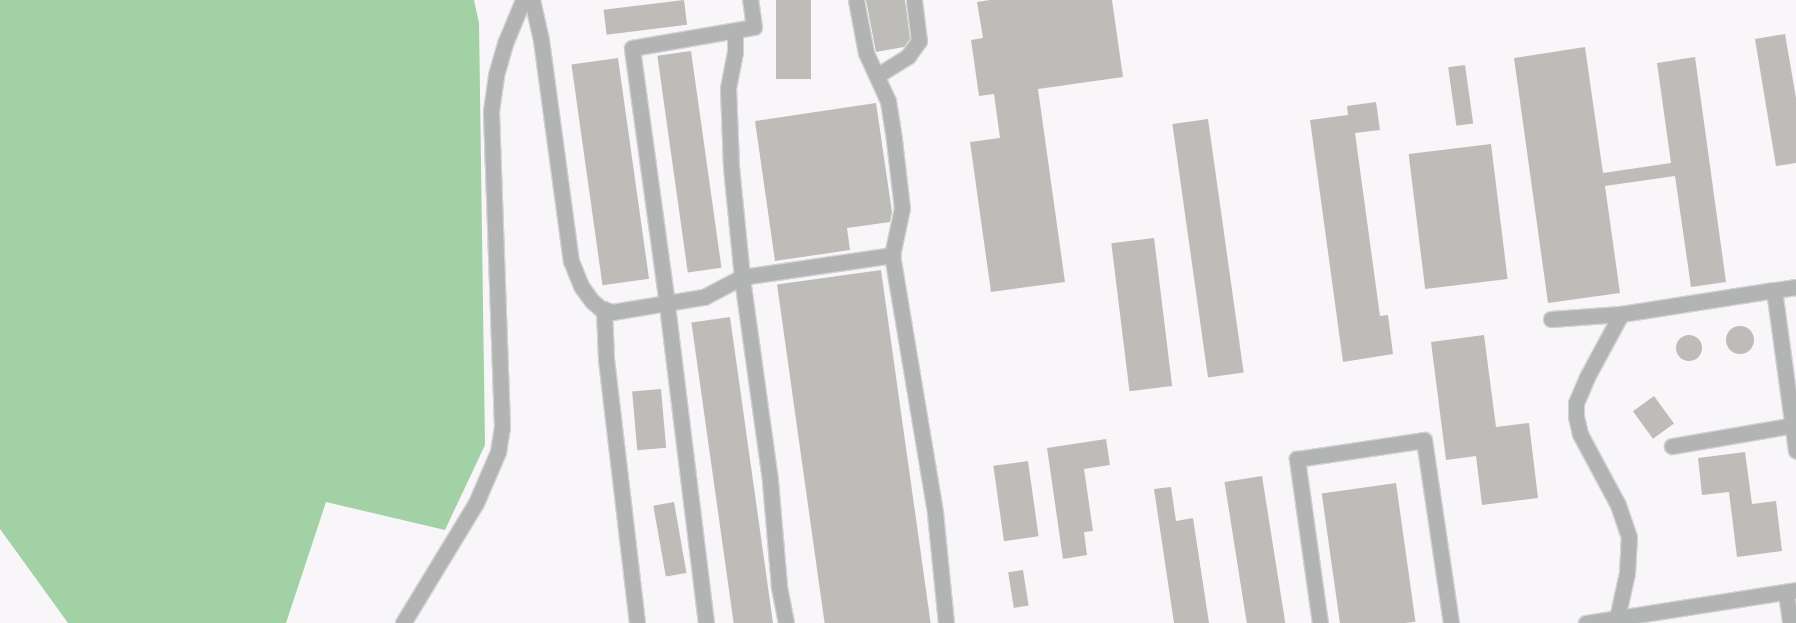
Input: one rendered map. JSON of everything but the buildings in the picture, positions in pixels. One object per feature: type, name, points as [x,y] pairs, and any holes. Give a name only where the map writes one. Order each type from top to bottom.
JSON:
[{"type":"lane","points":[[403,623],[476,503],[498,452],[502,427],[491,111],[496,75],[506,41],[523,0]]},
{"type":"lane","points":[[532,0],[541,40],[571,260],[581,286],[592,301],[604,309],[612,312],[667,304],[704,297],[742,277],[892,255]]},
{"type":"lane","points":[[706,623],[667,304],[632,48],[735,32],[754,27],[750,0]]},
{"type":"lane","points":[[856,0],[866,52],[878,75],[888,101],[902,208],[892,255],[935,513],[946,623]]},
{"type":"lane","points":[[878,75],[908,56],[919,41],[914,0]]},
{"type":"lane","points":[[735,32],[735,52],[728,88],[731,166],[742,277],[770,480],[779,586],[786,623]]},
{"type":"lane","points":[[1551,320],[1621,314],[1796,287]]},
{"type":"lane","points":[[1774,290],[1796,451]]},
{"type":"lane","points":[[604,309],[607,367],[637,623]]},
{"type":"lane","points":[[1617,618],[1627,573],[1629,537],[1617,502],[1580,434],[1576,417],[1576,403],[1587,377],[1621,314]]},
{"type":"lane","points":[[1672,446],[1793,425]]},
{"type":"lane","points":[[1320,623],[1297,459],[1424,440],[1452,623]]},
{"type":"lane","points":[[1586,623],[1791,591],[1790,623]]},
{"type":"green space","points":[[0,0],[474,0],[479,23],[485,445],[445,530],[326,502],[286,623],[68,623],[0,529]]}]
